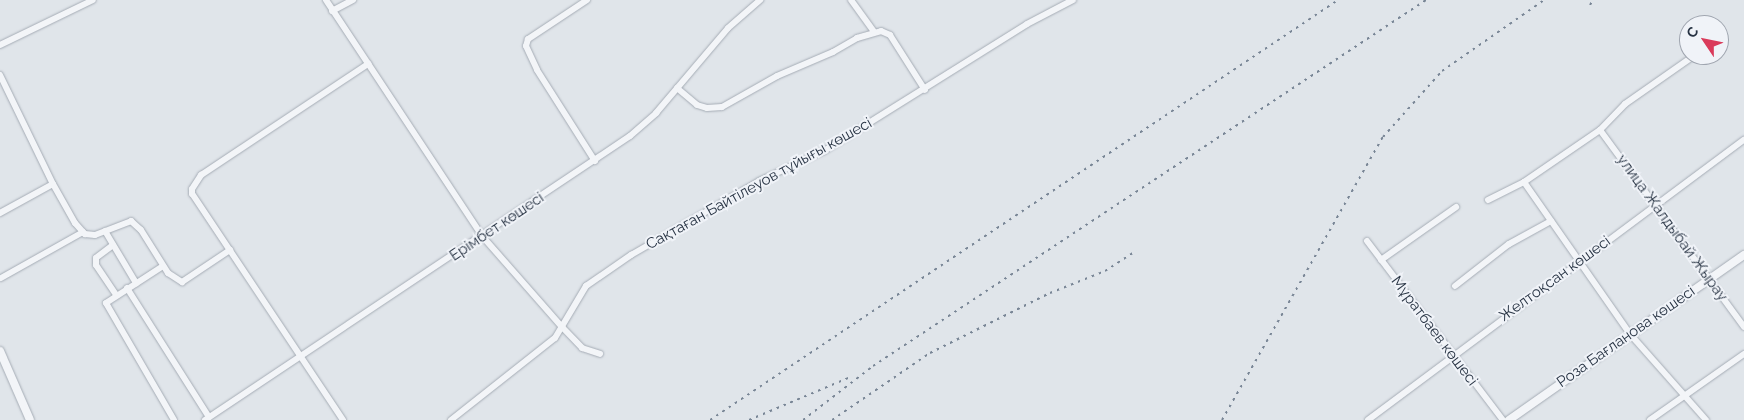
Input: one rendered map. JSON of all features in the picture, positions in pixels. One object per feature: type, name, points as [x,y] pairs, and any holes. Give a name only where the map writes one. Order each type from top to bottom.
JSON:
[{"type":"street","points":[[0,45],[93,0]]},
{"type":"street","points":[[326,0],[483,236],[582,348],[600,354]]},
{"type":"street","points":[[332,11],[353,0]]},
{"type":"street","points":[[587,0],[528,39],[528,52],[547,86],[595,161]]},
{"type":"street","name":"Ерімбет көшесі","points":[[207,418],[595,161],[656,113],[728,28],[760,0]]},
{"type":"street","points":[[851,0],[874,32]]},
{"type":"street","name":"Сақтаған Байтілеуов тұйығы көшесі","points":[[451,420],[528,361],[563,328],[586,286],[631,255],[759,181],[824,151],[926,90],[1028,24],[1073,0]]},
{"type":"street","points":[[677,88],[697,105],[707,108],[722,106],[777,76],[874,32],[890,35],[926,90]]},
{"type":"street","points":[[343,420],[192,194],[194,183],[201,175],[368,64]]},
{"type":"street","points":[[1488,200],[1524,182],[1600,130],[1625,104],[1681,65]]},
{"type":"street","points":[[0,75],[53,184],[83,232],[90,236],[127,220],[135,223],[163,266],[175,280],[182,282],[230,250]]},
{"type":"street","name":"улица Жалдыбай Жырау","points":[[1600,130],[1744,327]]},
{"type":"street","name":"Желтоқсан көшесі","points":[[1368,420],[1451,355],[1744,140]]},
{"type":"street","points":[[1524,182],[1630,334],[1706,420]]},
{"type":"street","points":[[0,213],[53,184]]},
{"type":"street","points":[[1381,260],[1456,207]]},
{"type":"street","points":[[1455,286],[1509,244],[1551,221]]},
{"type":"street","points":[[105,231],[136,283]]},
{"type":"street","points":[[1,278],[83,232]]},
{"type":"street","name":"Мұратбаев көшесі","points":[[1367,241],[1451,355],[1502,420]]},
{"type":"street","points":[[113,245],[96,258],[96,265],[116,295]]},
{"type":"street","name":"Роза Бағланова көшесі","points":[[1509,420],[1744,255]]},
{"type":"street","points":[[163,266],[106,303],[174,420]]},
{"type":"street","points":[[127,288],[207,418]]},
{"type":"street","points":[[0,351],[30,420]]},
{"type":"street","points":[[1650,420],[1744,354]]},
{"type":"railway","points":[[710,420],[1338,0]]},
{"type":"railway","points":[[803,420],[873,366],[1426,0]]},
{"type":"railway","points":[[1222,420],[1383,137],[1442,71],[1544,0]]},
{"type":"railway","points":[[1590,5],[1593,0]]},
{"type":"railway","points":[[832,420],[930,353],[1050,293],[1105,271],[1136,251]]},
{"type":"railway","points":[[749,420],[848,378]]}]
